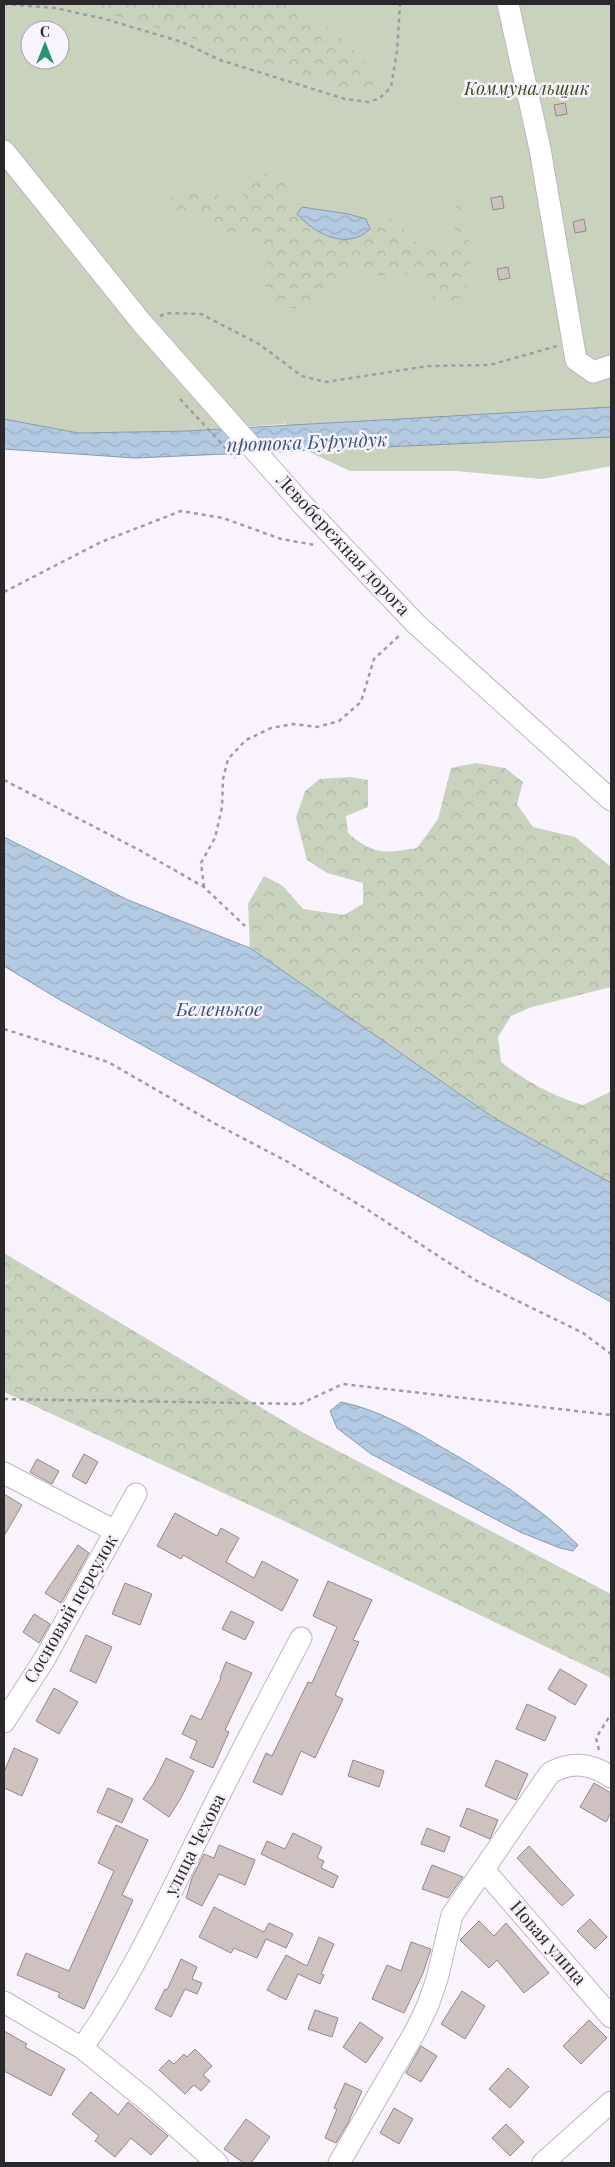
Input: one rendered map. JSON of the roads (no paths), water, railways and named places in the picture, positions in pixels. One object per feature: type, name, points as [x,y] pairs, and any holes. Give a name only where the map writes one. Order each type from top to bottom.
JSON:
[{"type":"street","points":[[508,4],[540,149],[576,360],[593,372],[611,366]]},
{"type":"street","name":"Левобережная дорога","points":[[4,151],[142,323],[303,505],[416,624],[556,748],[611,800]]},
{"type":"street","points":[[4,1473],[115,1531]]},
{"type":"street","name":"Сосновый переулок","points":[[4,1722],[44,1660],[136,1494]]},
{"type":"street","name":"улица Чехова","points":[[82,2048],[106,2014],[135,1963],[301,1638]]},
{"type":"street","points":[[339,2163],[416,2030],[428,2005],[437,1979],[452,1915],[550,1773],[561,1767],[575,1764],[591,1766],[608,1775]]},
{"type":"street","name":"Новая улица","points":[[484,1870],[611,2018]]},
{"type":"street","points":[[4,2002],[82,2048],[150,2103],[217,2163]]},
{"type":"street","points":[[543,2163],[611,2102]]},
{"type":"water","points":[[302,207],[348,214],[366,219],[370,229],[351,239],[332,237],[313,228],[297,214]]},
{"type":"water","name":"протока Бурундук","points":[[611,407],[611,437],[135,458],[4,449],[4,419],[78,433],[187,431]]},
{"type":"water","name":"Беленькое","points":[[4,837],[128,900],[250,948],[494,1118],[611,1183],[611,1302],[60,1000],[4,966]]},
{"type":"water","points":[[341,1402],[367,1409],[391,1419],[475,1467],[529,1503],[563,1530],[578,1545],[573,1551],[560,1548],[520,1532],[371,1454],[337,1428],[330,1411]]},
{"type":"park label","name":"Коммунальщик","points":[[527,89]]}]
